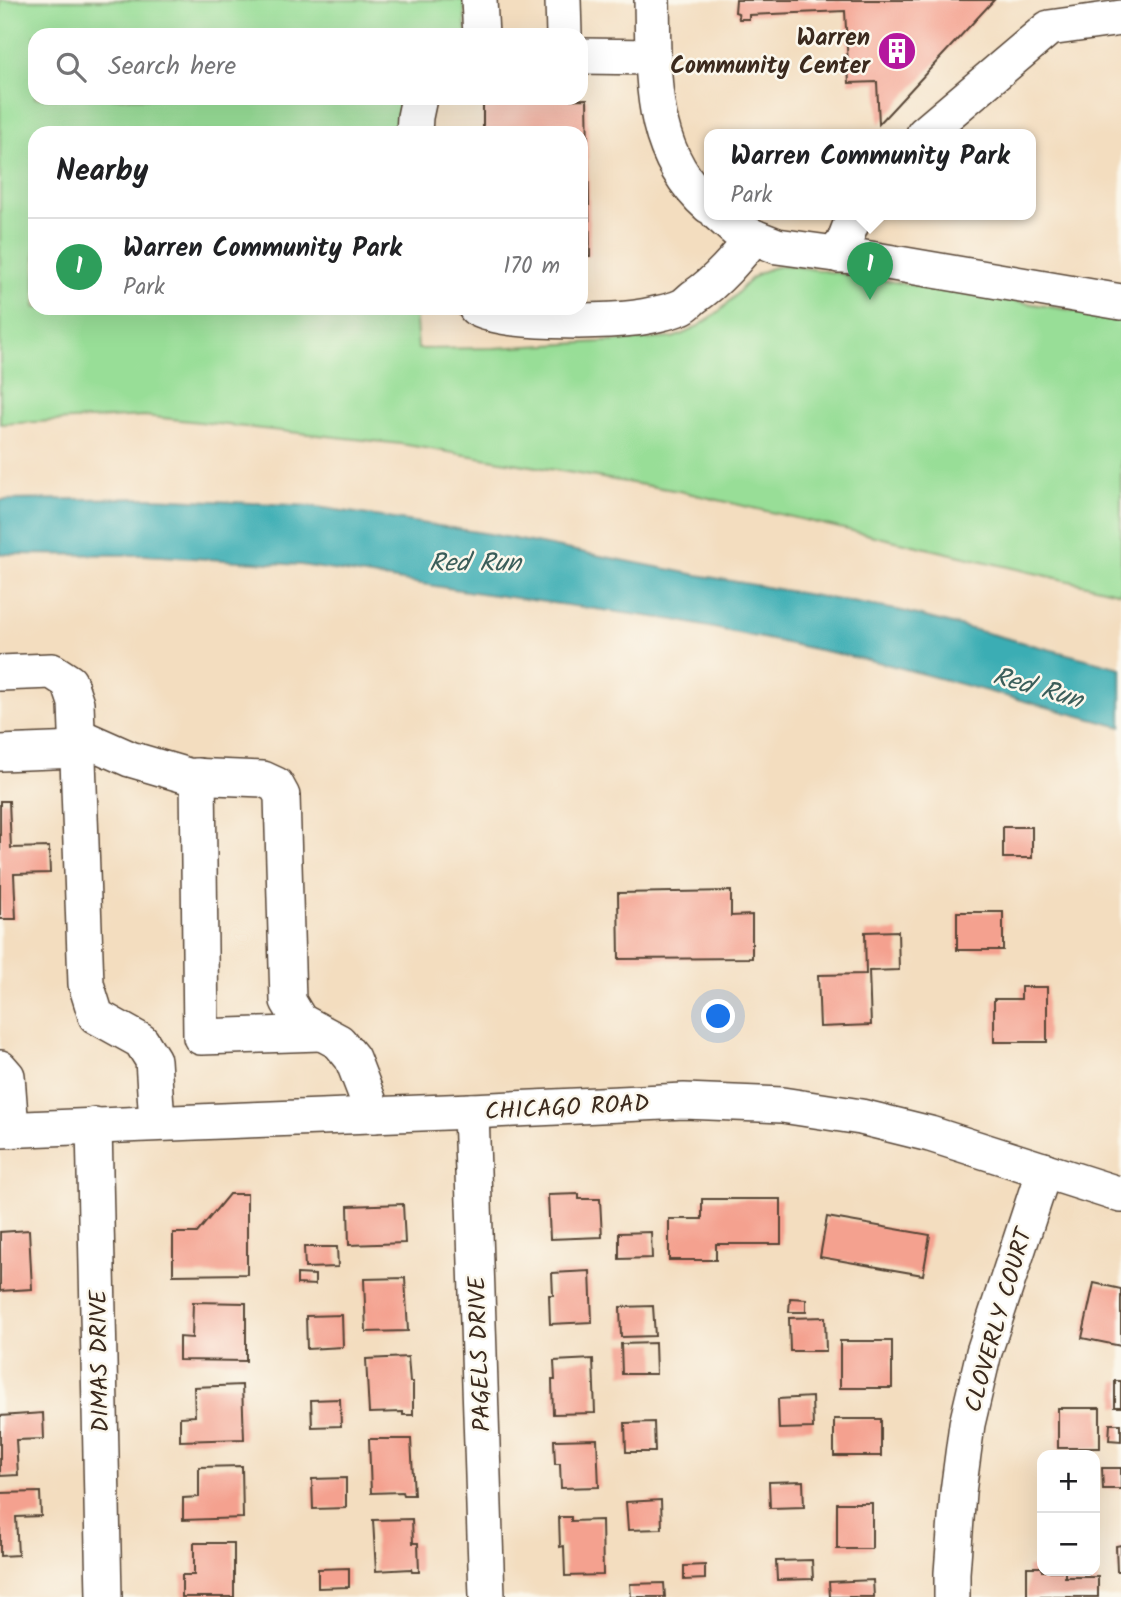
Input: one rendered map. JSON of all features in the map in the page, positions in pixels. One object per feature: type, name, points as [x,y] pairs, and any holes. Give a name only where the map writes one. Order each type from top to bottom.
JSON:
[{"type":"street","points":[[479,0],[481,28]]},
{"type":"street","points":[[563,0],[564,28]]},
{"type":"street","points":[[652,0],[654,95],[662,128],[670,153],[686,181],[704,201]]},
{"type":"street","points":[[929,129],[1049,28],[1121,18]]},
{"type":"street","points":[[588,56],[653,57]]},
{"type":"street","points":[[414,126],[418,105]]},
{"type":"street","points":[[725,220],[736,230],[777,246],[1121,302]]},
{"type":"street","points":[[839,255],[853,220]]},
{"type":"street","points":[[495,315],[568,321],[636,318],[681,307],[709,287],[754,237]]},
{"type":"street","points":[[0,673],[52,671],[69,682],[76,703],[86,984],[96,1016],[141,1041],[153,1060],[157,1123]]},
{"type":"street","points":[[0,753],[78,743],[188,776],[263,779],[276,785],[282,796],[288,1001],[300,1021],[339,1042],[352,1058],[374,1115]]},
{"type":"street","points":[[198,776],[201,1037]]},
{"type":"street","points":[[153,1060],[175,1044],[201,1037],[320,1033]]},
{"type":"street","points":[[0,1068],[7,1076],[5,1129]]},
{"type":"street","name":"CHICAGO ROAD","points":[[5,1129],[684,1101],[782,1105],[861,1117],[930,1134],[1121,1195]]},
{"type":"street","name":"PAGELS DRIVE","points":[[471,1111],[487,1597]]},
{"type":"street","name":"DIMAS DRIVE","points":[[94,1125],[104,1597]]},
{"type":"street","name":"CLOVERLY COURT","points":[[952,1597],[958,1492],[967,1424],[984,1352],[1044,1170]]},
{"type":"green space","points":[[0,0],[464,0],[466,28],[28,28],[28,105],[411,105],[408,126],[28,126],[28,315],[416,315],[418,349],[494,348],[672,338],[712,317],[756,275],[786,265],[1121,318],[1121,593],[679,491],[401,444],[144,416],[0,424]]},
{"type":"water","name":"Red Run","points":[[155,498],[311,506],[490,534],[692,574],[902,611],[1121,668],[1121,727],[882,663],[675,620],[301,565],[145,555],[0,554],[0,500]]},
{"type":"building","name":"Warren Community Center","points":[[736,0],[994,0],[879,124],[877,82],[849,83],[845,11],[749,15],[749,19],[739,19],[738,13],[735,12]]},
{"type":"building","points":[[483,105],[587,105],[588,126],[483,126]]},
{"type":"building","points":[[588,151],[590,256],[588,256]]},
{"type":"building","points":[[0,801],[9,801],[11,848],[49,847],[50,873],[14,874],[16,919],[0,919]]},
{"type":"building","points":[[1003,827],[1032,827],[1032,858],[1003,858]]},
{"type":"building","points":[[731,891],[731,916],[752,915],[752,958],[619,959],[618,893]]},
{"type":"building","points":[[957,912],[1003,912],[1003,950],[957,950]]},
{"type":"building","points":[[898,931],[899,970],[869,971],[871,1025],[820,1027],[818,975],[866,974],[865,932]]},
{"type":"building","points":[[1021,987],[1047,987],[1047,1042],[994,1042],[994,999],[1021,999]]},
{"type":"building","points":[[229,1194],[247,1194],[247,1274],[173,1275],[173,1233],[197,1233]]},
{"type":"building","points":[[579,1194],[579,1199],[600,1199],[602,1237],[550,1239],[548,1195]]},
{"type":"building","points":[[702,1199],[781,1199],[781,1244],[716,1244],[716,1260],[669,1260],[669,1219],[702,1219]]},
{"type":"building","points":[[403,1204],[405,1243],[349,1245],[348,1206]]},
{"type":"building","points":[[827,1217],[930,1235],[923,1275],[820,1257]]},
{"type":"building","points":[[29,1230],[32,1289],[0,1291],[0,1232]]},
{"type":"building","points":[[651,1232],[652,1258],[619,1259],[619,1233]]},
{"type":"building","points":[[304,1247],[337,1247],[338,1267],[305,1268]]},
{"type":"building","points":[[590,1271],[592,1322],[550,1324],[549,1295],[553,1295],[552,1273]]},
{"type":"building","points":[[297,1274],[315,1275],[315,1285],[297,1284]]},
{"type":"building","points":[[405,1278],[408,1331],[366,1332],[364,1279]]},
{"type":"building","points":[[1094,1283],[1121,1289],[1121,1346],[1082,1338]]},
{"type":"building","points":[[790,1298],[806,1299],[806,1312],[789,1312]]},
{"type":"building","points":[[193,1302],[246,1303],[246,1361],[179,1360],[179,1337],[192,1338]]},
{"type":"building","points":[[653,1306],[655,1336],[621,1337],[620,1307]]},
{"type":"building","points":[[342,1315],[343,1347],[307,1349],[306,1316]]},
{"type":"building","points":[[825,1317],[826,1351],[790,1351],[789,1318]]},
{"type":"building","points":[[840,1341],[892,1341],[892,1388],[840,1388]]},
{"type":"building","points":[[655,1343],[656,1374],[622,1374],[621,1344]]},
{"type":"building","points":[[408,1357],[410,1382],[413,1382],[413,1415],[403,1415],[403,1412],[369,1413],[366,1359]]},
{"type":"building","points":[[593,1359],[595,1413],[553,1414],[554,1361]]},
{"type":"building","points":[[1115,1381],[1121,1381],[1121,1407],[1115,1407]]},
{"type":"building","points":[[242,1385],[244,1439],[180,1441],[180,1417],[195,1416],[194,1387]]},
{"type":"building","points":[[812,1397],[813,1428],[779,1429],[778,1399]]},
{"type":"building","points":[[340,1399],[341,1426],[312,1427],[311,1400]]},
{"type":"building","points":[[1058,1408],[1100,1408],[1100,1448],[1058,1448]]},
{"type":"building","points":[[43,1413],[44,1439],[16,1440],[18,1475],[0,1476],[0,1416]]},
{"type":"building","points":[[834,1419],[881,1419],[881,1456],[834,1456]]},
{"type":"building","points":[[654,1422],[655,1452],[626,1452],[625,1423]]},
{"type":"building","points":[[1110,1424],[1121,1424],[1121,1441],[1109,1440]]},
{"type":"building","points":[[369,1439],[411,1439],[414,1495],[403,1495],[402,1492],[371,1493]]},
{"type":"building","points":[[597,1439],[599,1487],[561,1488],[560,1464],[555,1464],[554,1440]]},
{"type":"building","points":[[242,1466],[243,1518],[183,1520],[183,1498],[199,1497],[199,1467]]},
{"type":"building","points":[[1102,1468],[1121,1468],[1121,1489],[1103,1489]]},
{"type":"building","points":[[346,1478],[346,1508],[313,1509],[312,1479]]},
{"type":"building","points":[[803,1481],[804,1507],[770,1508],[769,1482]]},
{"type":"building","points":[[40,1492],[41,1516],[16,1517],[18,1555],[0,1556],[0,1493]]},
{"type":"building","points":[[661,1500],[662,1529],[628,1530],[626,1502]]},
{"type":"building","points":[[837,1503],[872,1503],[872,1549],[837,1549]]},
{"type":"building","points":[[559,1517],[571,1517],[571,1521],[602,1520],[603,1575],[565,1576]]},
{"type":"building","points":[[412,1519],[413,1543],[418,1543],[419,1572],[412,1572],[411,1569],[376,1571],[373,1520]]},
{"type":"building","points":[[194,1543],[234,1543],[234,1597],[182,1597],[182,1575],[194,1575]]},
{"type":"building","points":[[1121,1545],[1121,1571],[1117,1571],[1116,1546]]},
{"type":"building","points":[[812,1560],[813,1579],[777,1580],[776,1561]]},
{"type":"building","points":[[705,1565],[705,1579],[684,1580],[684,1566]]},
{"type":"building","points":[[1027,1567],[1037,1567],[1037,1576],[1098,1577],[1098,1597],[1027,1597]]},
{"type":"building","points":[[349,1568],[349,1587],[318,1588],[318,1569]]},
{"type":"building","points":[[873,1580],[874,1597],[830,1597],[829,1582]]},
{"type":"building","points":[[664,1583],[665,1597],[631,1597],[630,1584]]},
{"type":"place","name":"Warren Community Center","points":[[897,51]]},
{"type":"place","name":"Warren Community Park","points":[[870,300]]}]
